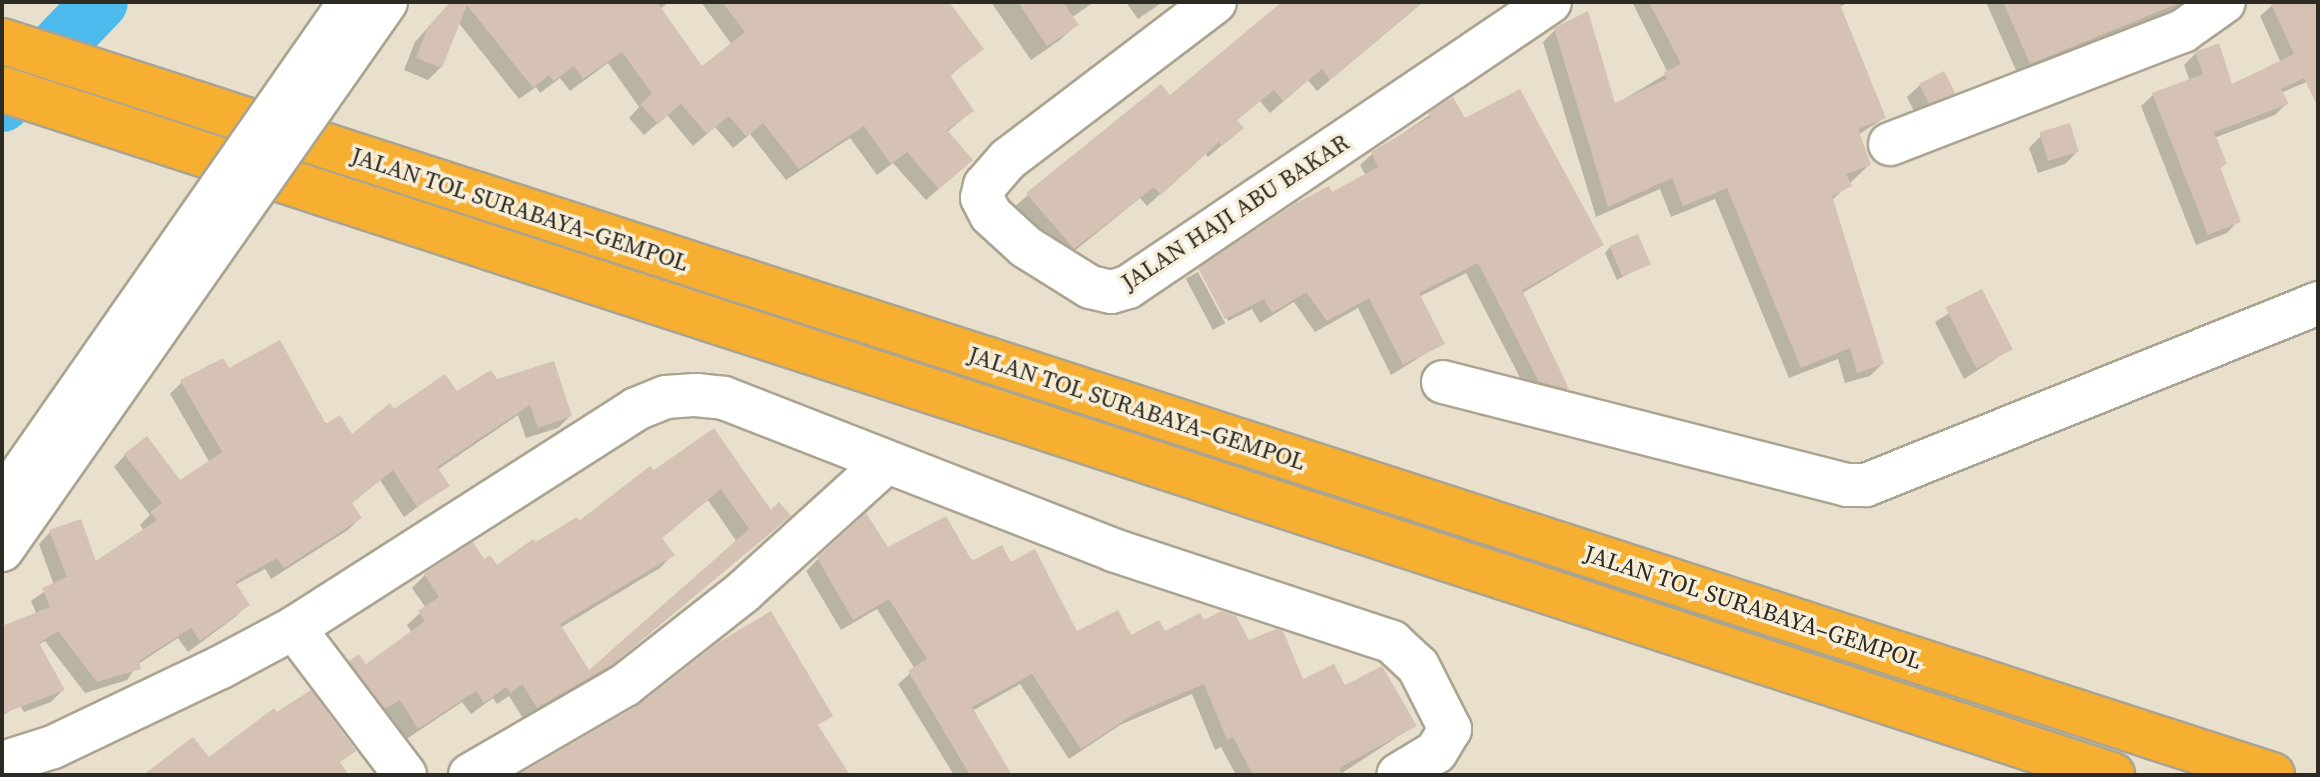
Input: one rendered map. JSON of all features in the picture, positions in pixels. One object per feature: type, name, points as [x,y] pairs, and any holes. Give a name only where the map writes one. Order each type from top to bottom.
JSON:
[{"type":"highway","name":"JALAN TOL SURABAYA–GEMPOL","points":[[8,43],[2272,775]]},
{"type":"highway","name":"JALAN TOL SURABAYA–GEMPOL","points":[[2,89],[2112,775]]},
{"type":"street","points":[[2,501],[350,2]]},
{"type":"street","points":[[2,550],[386,2]]},
{"type":"street","name":"JALAN HAJI ABU BAKAR","points":[[1215,2],[1008,159],[985,185],[982,198],[991,215],[1026,247],[1090,287],[1111,292],[1128,287],[1550,2]]},
{"type":"street","points":[[1890,144],[2183,31],[2224,2]]},
{"type":"street","points":[[1443,382],[1847,485],[1866,485],[2318,303]]},
{"type":"street","points":[[2,763],[53,747],[143,707],[294,628],[636,409],[666,397],[724,398],[884,464],[1124,554],[1392,642],[1418,666],[1450,729],[1436,752],[1398,775]]},
{"type":"street","points":[[470,775],[580,714],[645,670],[743,592],[884,464]]},
{"type":"street","points":[[294,628],[395,762]]},
{"type":"building","points":[[450,2],[657,2],[702,66],[745,32],[722,2],[949,2],[984,49],[950,75],[974,111],[947,130],[973,160],[939,189],[907,152],[891,164],[864,126],[799,169],[763,123],[747,137],[729,116],[707,134],[681,104],[658,124],[640,104],[652,94],[622,52],[583,79],[574,66],[554,81],[549,75],[533,88],[467,5],[442,68],[416,58],[428,27]]},
{"type":"building","points":[[1018,2],[1063,2],[1079,25],[1047,46]]},
{"type":"building","points":[[1282,2],[1422,2],[1330,80],[1322,69],[1283,101],[1274,90],[1237,120],[1244,128],[1222,146],[1219,142],[1161,195],[1154,187],[1074,249],[1026,193],[1161,84],[1170,95]]},
{"type":"building","points":[[1649,2],[1839,2],[1886,118],[1858,129],[1871,165],[1846,174],[1852,186],[1832,196],[1884,364],[1857,373],[1850,348],[1801,368],[1727,188],[1683,206],[1672,178],[1608,207],[1554,28],[1588,11],[1615,103],[1667,79],[1664,72],[1681,64]]},
{"type":"building","points":[[2003,2],[2182,2],[2030,64]]},
{"type":"building","points":[[2270,2],[2318,2],[2318,108],[2304,78],[2281,89],[2289,104],[2214,132],[2227,164],[2220,167],[2241,222],[2208,235],[2152,93],[2203,74],[2195,52],[2219,43],[2232,84],[2294,54]]},
{"type":"building","points":[[1944,71],[1955,93],[1930,106],[1919,84]]},
{"type":"building","points":[[1520,89],[1604,245],[1522,290],[1569,389],[1539,382],[1478,263],[1419,293],[1445,344],[1403,365],[1369,298],[1327,321],[1306,292],[1272,313],[1264,299],[1225,319],[1198,268],[1296,203],[1329,186],[1332,192],[1378,167],[1371,152],[1431,117],[1428,113],[1453,97],[1465,118]]},
{"type":"building","points":[[2070,123],[2079,152],[2048,161],[2039,132]]},
{"type":"building","points":[[1638,234],[1651,264],[1622,276],[1609,246]]},
{"type":"building","points":[[1982,289],[2013,350],[1976,368],[1945,308]]},
{"type":"building","points":[[280,340],[326,424],[340,415],[352,434],[390,403],[394,409],[445,374],[457,391],[491,370],[497,379],[554,361],[572,416],[538,428],[530,405],[437,467],[450,486],[417,507],[393,470],[352,503],[362,518],[284,568],[277,558],[235,582],[250,605],[200,641],[191,628],[139,661],[141,669],[97,682],[58,631],[39,643],[65,690],[2,714],[2,626],[50,607],[42,588],[67,577],[49,530],[81,519],[96,561],[157,520],[150,512],[162,503],[124,454],[147,436],[180,480],[222,452],[180,380],[223,358],[229,368]]},
{"type":"building","points":[[714,428],[771,510],[779,502],[791,516],[611,665],[537,708],[522,684],[511,693],[506,687],[484,703],[476,691],[418,729],[400,700],[385,709],[349,661],[359,654],[366,664],[425,621],[418,611],[439,597],[424,574],[473,542],[484,559],[490,555],[497,565],[533,539],[536,542],[577,517],[579,521],[650,466],[654,470]],"holes":[[[721,489],[749,529],[589,670],[560,624],[675,555],[662,538]]]},
{"type":"building","points":[[866,513],[888,547],[946,516],[972,561],[1002,545],[1011,562],[1035,549],[1077,631],[1118,610],[1131,635],[1159,620],[1165,631],[1200,613],[1204,620],[1221,611],[1236,616],[1249,640],[1276,629],[1283,631],[1303,679],[1334,664],[1345,685],[1382,666],[1417,726],[1339,768],[1343,775],[1253,775],[1233,737],[1227,740],[1204,684],[1134,714],[1081,749],[1032,674],[972,707],[1012,775],[970,775],[908,671],[927,659],[889,599],[853,620],[817,558]]},
{"type":"building","points":[[771,611],[833,716],[818,725],[850,775],[518,775],[637,706],[719,642]]},
{"type":"building","points":[[311,690],[356,751],[340,762],[349,775],[143,775],[193,737],[209,757],[274,708],[277,712]]},
{"type":"waterway","points":[[2,104],[100,2]]}]
